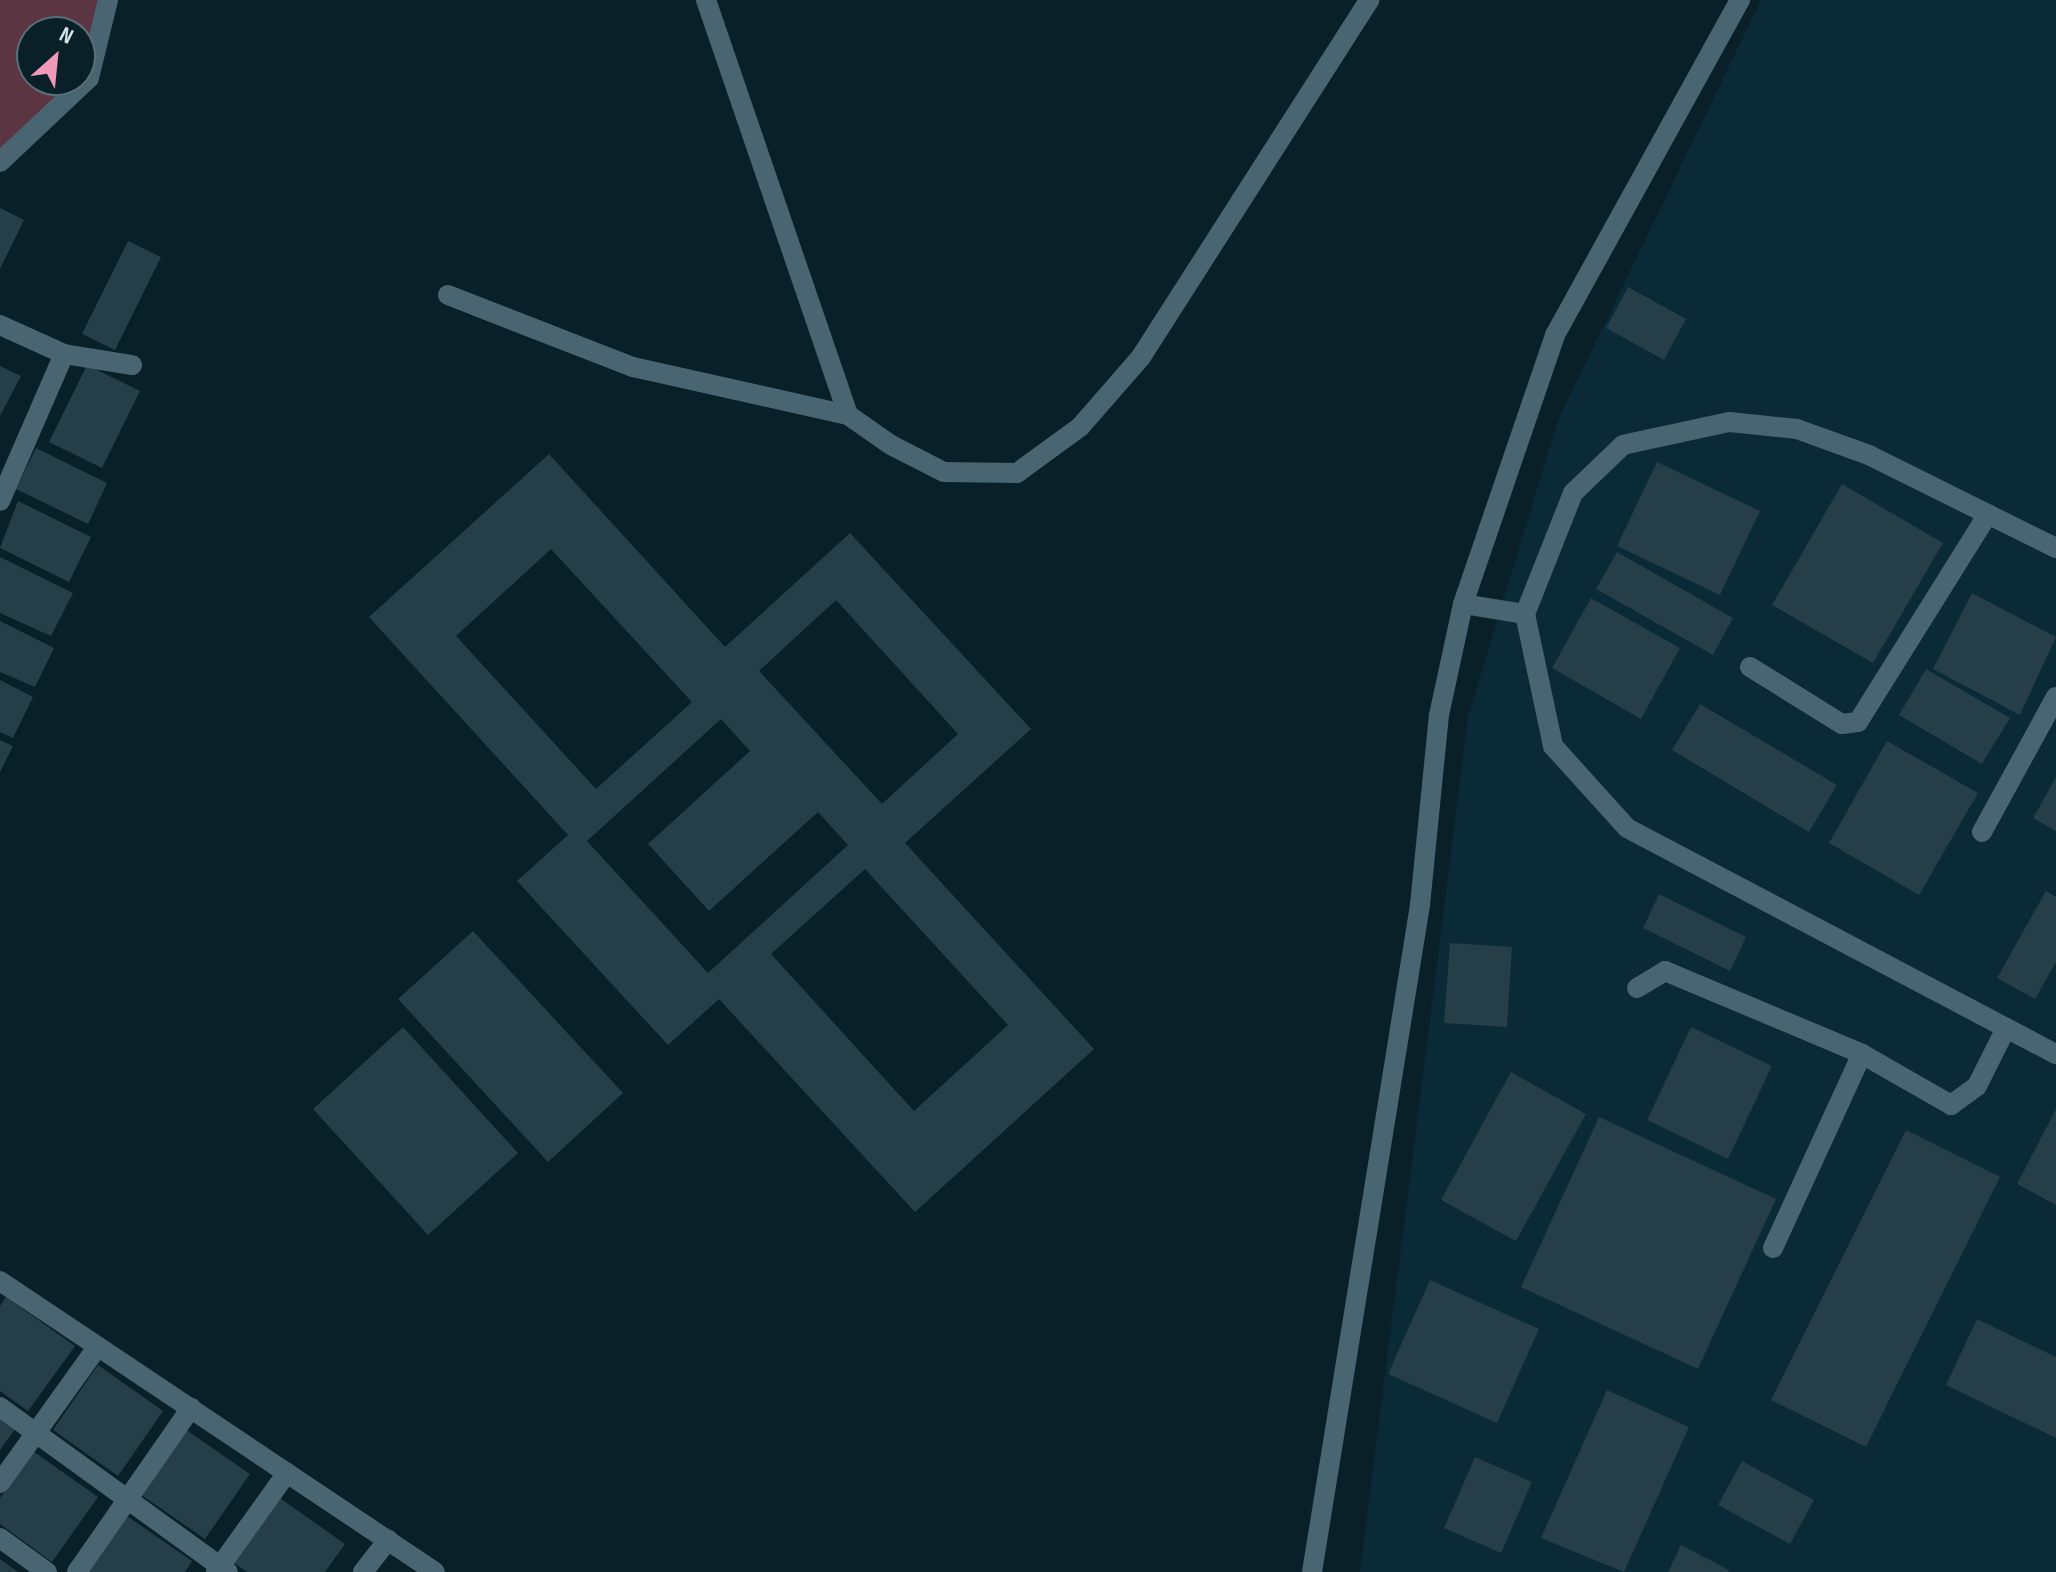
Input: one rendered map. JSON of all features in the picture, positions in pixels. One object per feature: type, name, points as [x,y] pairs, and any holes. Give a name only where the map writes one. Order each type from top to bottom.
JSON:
[{"type":"street","points":[[0,162],[89,78],[108,0]]},
{"type":"street","points":[[706,0],[848,415]]},
{"type":"street","points":[[448,295],[633,367],[848,415],[944,472],[1017,473],[1080,427],[1141,357],[1369,0]]},
{"type":"street","points":[[1312,1572],[1420,905],[1439,715],[1463,604],[1555,335],[1740,0]]},
{"type":"street","points":[[0,325],[64,354],[132,365]]},
{"type":"street","points":[[0,501],[64,354]]},
{"type":"street","points":[[2056,548],[1869,455],[1797,429],[1729,422],[1623,445],[1573,493],[1525,614],[1553,746],[1627,828],[2056,1054]]},
{"type":"street","points":[[1750,667],[1842,724],[1858,722],[1988,514]]},
{"type":"street","points":[[1463,604],[1525,614]]},
{"type":"street","points":[[1982,832],[2056,697]]},
{"type":"street","points":[[1637,988],[1665,971],[1862,1054],[1951,1105],[1977,1086],[2006,1028]]},
{"type":"street","points":[[1773,1248],[1862,1054]]},
{"type":"street","points":[[0,1281],[435,1572]]},
{"type":"street","points":[[0,1483],[98,1346]]},
{"type":"street","points":[[0,1407],[221,1570],[287,1473]]},
{"type":"street","points":[[77,1572],[191,1408]]},
{"type":"street","points":[[0,1538],[47,1572]]},
{"type":"street","points":[[363,1572],[388,1540]]},
{"type":"shaded area","points":[[0,0],[102,0],[96,36],[96,16],[16,16],[16,96],[64,96],[0,156]]},
{"type":"shaded area","points":[[1761,0],[2056,0],[2056,1572],[1360,1572],[1468,717],[1558,420]]},
{"type":"building","points":[[0,208],[24,220],[0,269]]},
{"type":"building","points":[[128,241],[161,257],[115,350],[82,334]]},
{"type":"building","points":[[1628,287],[1686,319],[1664,360],[1606,328]]},
{"type":"building","points":[[87,365],[140,391],[102,468],[49,442]]},
{"type":"building","points":[[0,366],[21,376],[0,416]]},
{"type":"building","points":[[36,448],[107,483],[88,524],[16,489]]},
{"type":"building","points":[[549,454],[725,647],[850,533],[1031,729],[905,843],[1094,1049],[915,1212],[719,999],[668,1045],[517,881],[568,835],[369,617]],"holes":[[[551,549],[692,702],[596,789],[456,636]],[[836,600],[958,734],[882,804],[759,671]],[[721,719],[750,751],[648,844],[709,911],[818,812],[848,845],[708,973],[587,841]],[[865,869],[1008,1025],[914,1111],[771,954]]]},
{"type":"building","points":[[1657,462],[1760,511],[1720,595],[1617,546]]},
{"type":"building","points":[[1842,484],[1943,543],[1873,663],[1772,605]]},
{"type":"building","points":[[18,501],[91,537],[69,582],[0,548]]},
{"type":"building","points":[[1617,552],[1733,618],[1713,655],[1596,589]]},
{"type":"building","points":[[0,557],[73,593],[51,636],[0,613]]},
{"type":"building","points":[[1972,593],[2056,637],[2020,715],[1933,669]]},
{"type":"building","points":[[1591,598],[1680,648],[1641,719],[1552,668]]},
{"type":"building","points":[[0,621],[54,648],[35,687],[0,672]]},
{"type":"building","points":[[1926,669],[2010,718],[1982,764],[1899,715]]},
{"type":"building","points":[[0,680],[33,697],[13,738],[0,732]]},
{"type":"building","points":[[1700,704],[1837,785],[1809,832],[1672,750]]},
{"type":"building","points":[[0,740],[13,746],[0,772]]},
{"type":"building","points":[[1887,741],[1978,793],[1919,895],[1829,843]]},
{"type":"building","points":[[2056,777],[2056,831],[2033,818]]},
{"type":"building","points":[[2046,891],[2056,897],[2056,962],[2035,999],[1997,978]]},
{"type":"building","points":[[1659,894],[1746,937],[1730,971],[1643,928]]},
{"type":"building","points":[[473,931],[623,1093],[548,1162],[398,999]]},
{"type":"building","points":[[1450,943],[1512,947],[1507,1027],[1444,1023]]},
{"type":"building","points":[[403,1027],[518,1153],[428,1235],[313,1109]]},
{"type":"building","points":[[1691,1027],[1772,1066],[1728,1159],[1647,1120]]},
{"type":"building","points":[[1511,1072],[1586,1114],[1516,1241],[1441,1200]]},
{"type":"building","points":[[2056,1109],[2056,1205],[2017,1184]]},
{"type":"building","points":[[1599,1117],[1776,1199],[1698,1369],[1521,1287]]},
{"type":"building","points":[[1906,1130],[2000,1177],[1866,1447],[1771,1400]]},
{"type":"building","points":[[1430,1280],[1539,1329],[1497,1423],[1388,1374]]},
{"type":"building","points":[[6,1297],[75,1346],[28,1411],[0,1391],[0,1306]]},
{"type":"building","points":[[1977,1319],[2056,1357],[2056,1438],[1946,1385]]},
{"type":"building","points":[[98,1365],[163,1411],[118,1476],[53,1430]]},
{"type":"building","points":[[1607,1390],[1689,1427],[1624,1572],[1541,1538]]},
{"type":"building","points":[[0,1418],[15,1429],[0,1450]]},
{"type":"building","points":[[185,1429],[250,1474],[205,1539],[140,1494]]},
{"type":"building","points":[[33,1451],[98,1497],[52,1562],[0,1524],[0,1498]]},
{"type":"building","points":[[1475,1457],[1532,1482],[1501,1553],[1444,1528]]},
{"type":"building","points":[[1742,1461],[1814,1500],[1790,1544],[1718,1505]]},
{"type":"building","points":[[280,1498],[345,1544],[325,1572],[247,1572],[234,1563]]},
{"type":"building","points":[[127,1516],[192,1561],[185,1572],[88,1572]]},
{"type":"building","points":[[1681,1545],[1729,1570],[1728,1572],[1668,1572]]},
{"type":"building","points":[[0,1559],[18,1572],[0,1572]]}]
